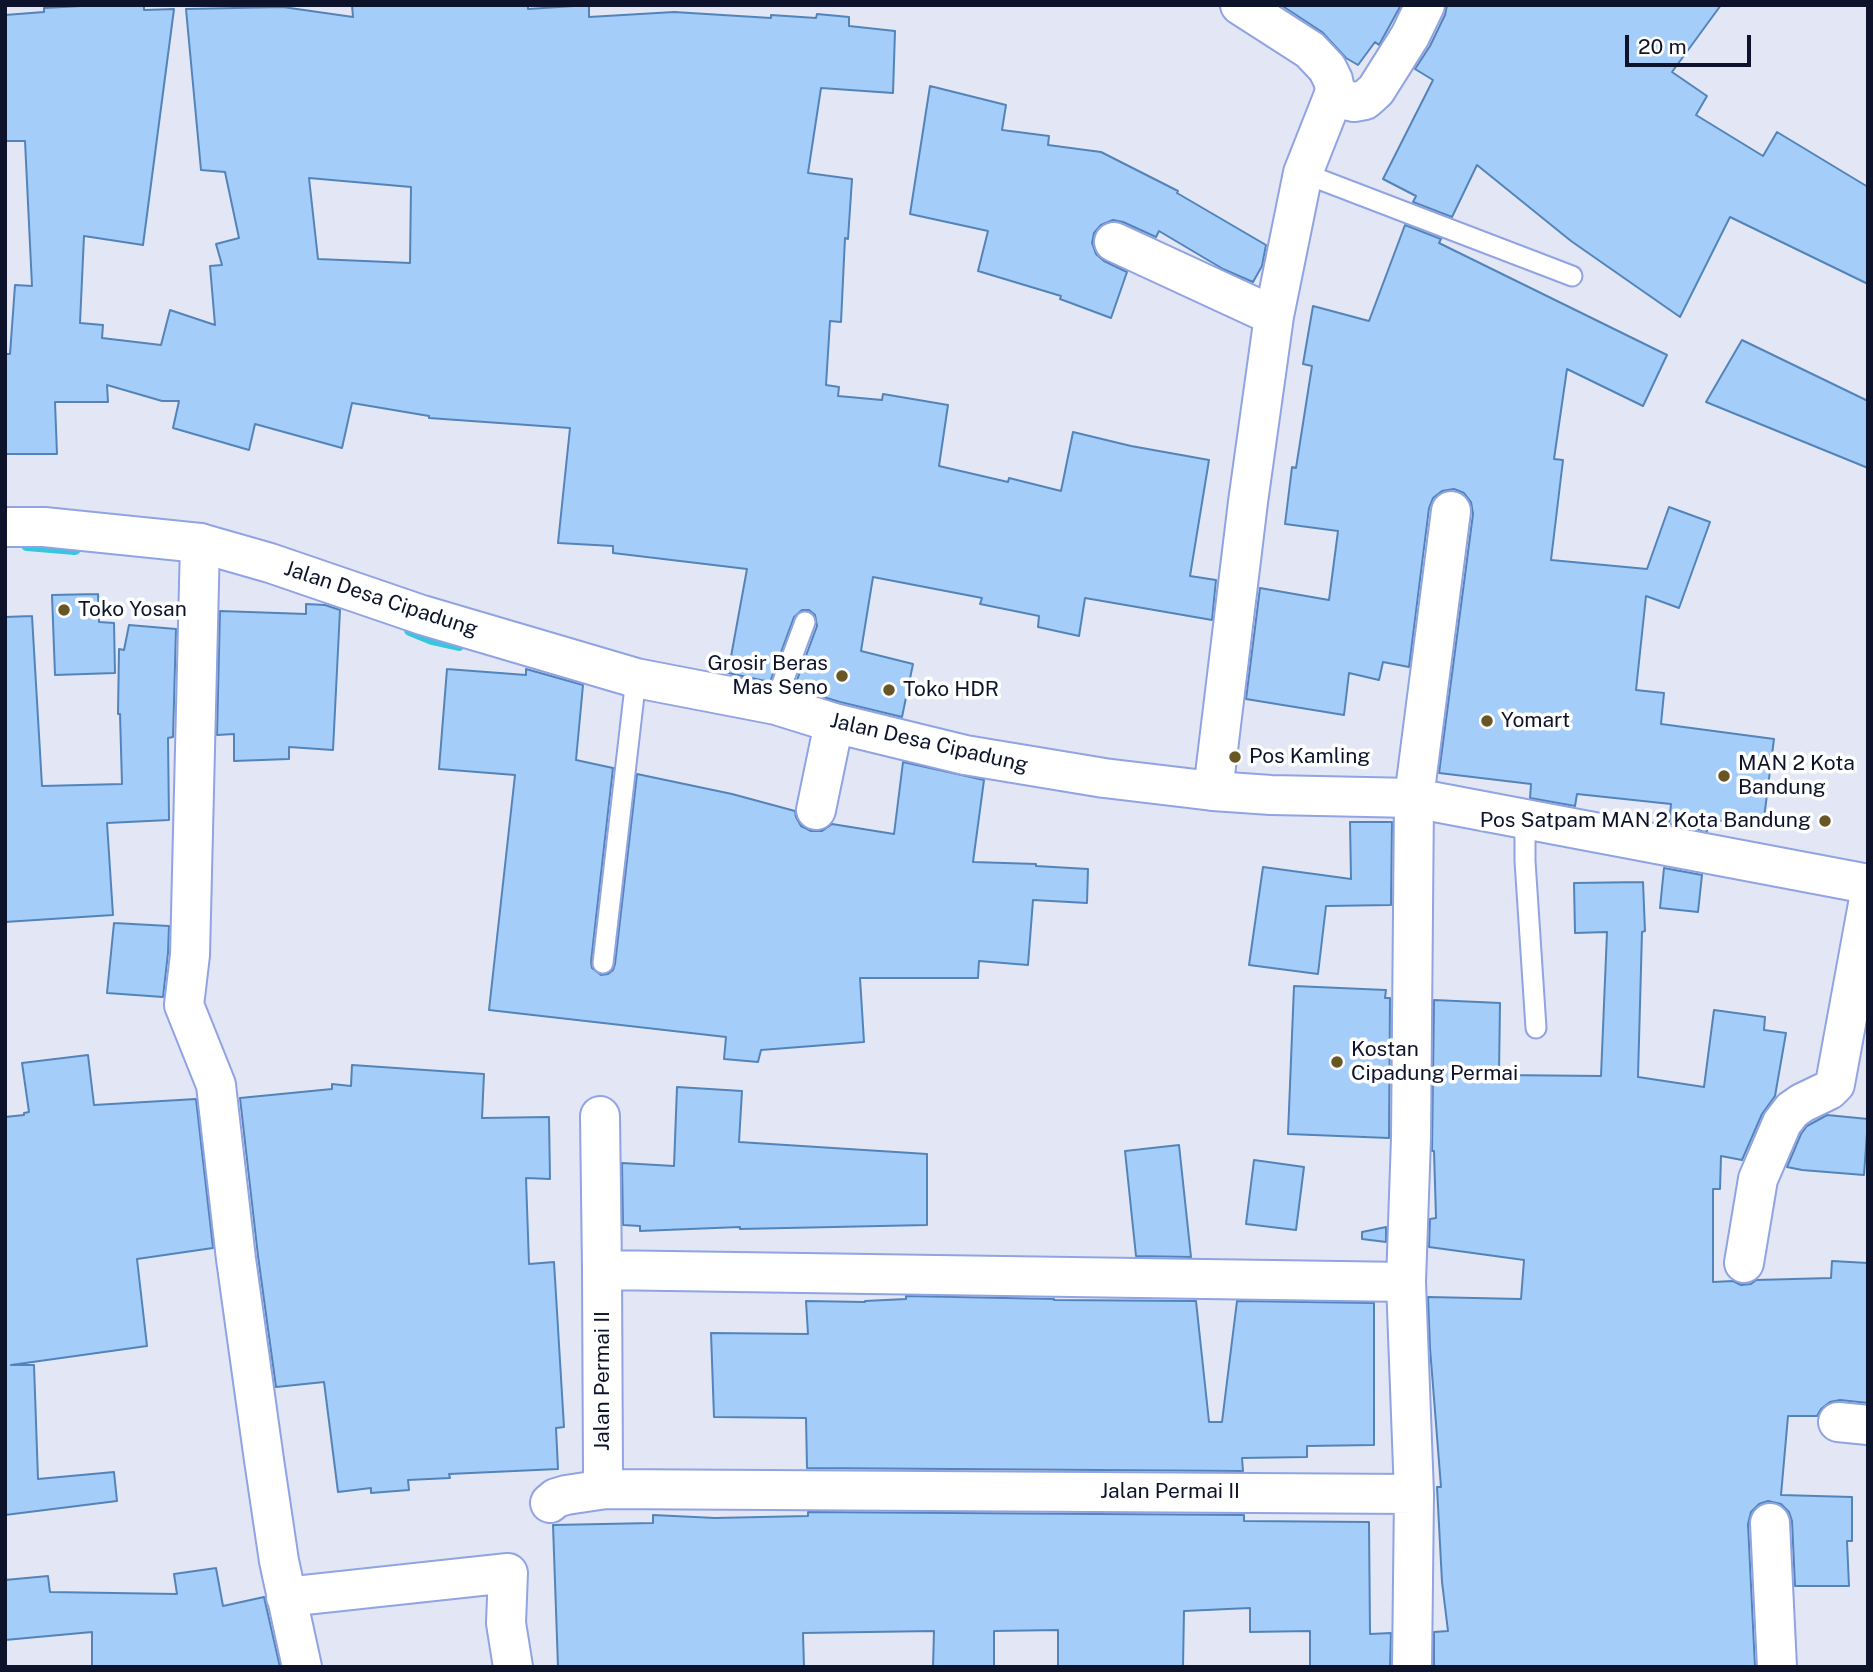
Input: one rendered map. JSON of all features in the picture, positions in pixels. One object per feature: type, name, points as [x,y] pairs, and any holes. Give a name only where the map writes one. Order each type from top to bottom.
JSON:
[{"type":"street","points":[[1213,791],[1274,316],[1303,173],[1335,89],[1327,68],[1310,50],[1240,5]]},
{"type":"street","points":[[1333,97],[1354,102],[1365,100],[1376,90],[1410,36],[1425,5]]},
{"type":"street","points":[[1114,242],[1274,316]]},
{"type":"street","points":[[1412,1667],[1414,1494],[1406,1282],[1411,1138],[1413,798],[1451,511]]},
{"type":"street","name":"Jalan Desa Cipadung","points":[[5,527],[44,527],[200,557],[270,563],[422,615],[636,678],[776,705],[834,723],[965,755],[1104,778],[1213,791],[1413,798],[1868,884]]},
{"type":"street","points":[[200,557],[190,955],[184,1005],[216,1084],[260,1433],[279,1561],[302,1667]]},
{"type":"street","points":[[816,810],[834,723]]},
{"type":"street","points":[[1744,1263],[1758,1179],[1782,1123],[1792,1110],[1835,1084],[1868,904]]},
{"type":"street","name":"Jalan Permai II","points":[[600,1116],[603,1475],[606,1489],[1414,1494]]},
{"type":"street","points":[[603,1269],[1406,1282]]},
{"type":"street","points":[[550,1503],[566,1495],[606,1489]]},
{"type":"street","points":[[1770,1523],[1777,1667]]},
{"type":"street","points":[[286,1597],[508,1573],[506,1623],[513,1667]]},
{"type":"lane","points":[[1303,173],[1572,276]]},
{"type":"lane","points":[[776,705],[805,622]]},
{"type":"lane","points":[[603,963],[636,678]]},
{"type":"lane","points":[[1525,818],[1525,862],[1536,1028]]},
{"type":"building","points":[[144,5],[144,10],[174,9],[143,245],[84,236],[80,323],[103,325],[102,338],[161,345],[170,310],[215,325],[210,266],[222,265],[216,244],[239,238],[225,172],[201,170],[186,9],[283,7],[353,17],[352,5],[528,5],[528,9],[589,5],[589,17],[674,12],[816,18],[817,14],[849,17],[849,26],[895,31],[893,93],[821,88],[808,173],[852,179],[848,239],[845,238],[841,322],[830,321],[826,385],[839,387],[838,396],[882,400],[883,394],[948,405],[939,466],[1008,482],[1009,478],[1061,491],[1073,432],[1209,460],[1190,576],[1216,580],[1212,620],[1085,598],[1079,636],[1038,627],[1039,616],[980,604],[982,598],[873,577],[861,651],[913,664],[902,717],[794,688],[817,626],[815,615],[809,610],[802,610],[794,617],[770,682],[728,673],[747,569],[613,553],[613,546],[558,543],[570,428],[429,418],[352,403],[342,448],[255,424],[249,450],[173,428],[179,401],[162,401],[107,385],[108,402],[55,402],[57,454],[5,454],[5,354],[10,354],[15,285],[32,286],[25,141],[5,141],[5,15],[44,12],[44,8]],"holes":[[[309,178],[411,187],[410,263],[318,259]]]},
{"type":"building","points":[[1281,5],[1401,5],[1379,45],[1375,42],[1358,65],[1346,58],[1322,32]]},
{"type":"building","points":[[1447,5],[1721,5],[1672,72],[1707,96],[1696,115],[1763,156],[1777,132],[1868,187],[1868,284],[1730,217],[1680,317],[1571,241],[1477,165],[1452,217],[1413,202],[1416,196],[1383,179],[1433,80],[1415,69],[1430,46]]},
{"type":"building","points":[[930,86],[1006,105],[1002,130],[1049,136],[1048,145],[1101,152],[1178,191],[1177,193],[1266,245],[1262,266],[1253,282],[1223,269],[1159,231],[1156,237],[1113,220],[1101,225],[1094,233],[1092,243],[1096,254],[1104,261],[1127,272],[1111,318],[1060,299],[1061,296],[978,271],[988,231],[910,214]]},
{"type":"building","points":[[1405,225],[1441,239],[1439,243],[1667,355],[1643,406],[1567,369],[1554,459],[1563,460],[1551,560],[1647,569],[1669,507],[1710,522],[1679,608],[1646,596],[1636,690],[1664,693],[1661,724],[1774,739],[1763,826],[1708,819],[1707,831],[1669,824],[1671,804],[1577,794],[1575,806],[1530,798],[1531,784],[1439,773],[1473,514],[1471,502],[1464,493],[1454,489],[1442,491],[1433,498],[1429,508],[1409,667],[1383,662],[1379,680],[1349,673],[1344,715],[1246,699],[1260,588],[1329,600],[1338,531],[1285,524],[1292,467],[1296,468],[1312,366],[1303,364],[1313,306],[1369,321]]},
{"type":"building","points":[[1742,340],[1868,401],[1868,468],[1706,402]]},
{"type":"building","points":[[98,594],[99,622],[114,623],[115,673],[55,675],[52,595]]},
{"type":"building","points":[[306,604],[325,605],[340,610],[333,750],[289,747],[289,759],[234,761],[234,734],[217,735],[220,611],[306,614]]},
{"type":"building","points":[[32,616],[42,786],[122,784],[118,714],[119,649],[124,650],[129,625],[176,629],[173,737],[168,738],[169,820],[107,823],[113,915],[5,922],[5,617]]},
{"type":"building","points":[[447,669],[526,675],[526,669],[583,685],[576,760],[613,768],[591,962],[592,968],[601,975],[608,974],[615,964],[637,774],[732,794],[795,811],[801,826],[811,831],[822,831],[832,824],[894,834],[903,762],[984,780],[973,862],[1088,869],[1087,903],[1033,900],[1028,965],[979,961],[978,978],[860,978],[864,1042],[761,1050],[758,1062],[724,1059],[726,1037],[489,1010],[515,775],[439,769]]},
{"type":"building","points":[[1350,822],[1392,822],[1391,905],[1326,906],[1318,974],[1249,965],[1263,867],[1351,879]]},
{"type":"building","points":[[1664,868],[1702,875],[1698,912],[1660,908]]},
{"type":"building","points":[[1643,882],[1645,931],[1642,932],[1638,1077],[1704,1087],[1714,1010],[1765,1017],[1764,1030],[1786,1033],[1775,1096],[1762,1114],[1742,1160],[1721,1156],[1720,1189],[1713,1189],[1713,1282],[1733,1281],[1741,1285],[1751,1284],[1756,1280],[1831,1278],[1832,1261],[1868,1263],[1868,1403],[1840,1400],[1830,1402],[1817,1416],[1788,1416],[1781,1495],[1852,1497],[1852,1541],[1847,1541],[1849,1586],[1795,1586],[1792,1521],[1789,1512],[1781,1504],[1768,1501],[1759,1504],[1751,1512],[1748,1524],[1755,1667],[1434,1667],[1434,1632],[1448,1631],[1442,1582],[1437,1487],[1441,1487],[1428,1297],[1521,1299],[1524,1260],[1429,1247],[1430,1219],[1436,1218],[1432,1151],[1434,1000],[1500,1003],[1499,1075],[1601,1076],[1607,932],[1575,933],[1574,883]]},
{"type":"building","points":[[114,923],[169,926],[163,997],[107,993]]},
{"type":"building","name":"Kostan Cipadung Permai","points":[[1294,986],[1386,990],[1385,998],[1390,998],[1389,1138],[1288,1134]]},
{"type":"building","points":[[88,1055],[94,1105],[196,1099],[213,1248],[137,1259],[147,1346],[11,1365],[34,1365],[38,1479],[114,1472],[117,1501],[5,1515],[5,1117],[29,1112],[22,1063]]},
{"type":"building","points":[[352,1065],[484,1074],[482,1118],[549,1117],[550,1179],[526,1178],[529,1264],[554,1262],[564,1427],[556,1428],[558,1469],[449,1474],[450,1478],[408,1480],[409,1490],[371,1493],[371,1488],[338,1492],[324,1382],[276,1387],[240,1098],[332,1089],[332,1084],[351,1086]]},
{"type":"building","points":[[677,1087],[742,1091],[739,1142],[927,1154],[927,1225],[640,1231],[640,1226],[623,1225],[622,1163],[674,1166]]},
{"type":"building","points":[[1827,1115],[1868,1119],[1864,1175],[1787,1167],[1807,1126]]},
{"type":"building","points":[[1179,1145],[1191,1257],[1136,1256],[1125,1151]]},
{"type":"building","points":[[1254,1160],[1304,1167],[1296,1230],[1246,1224]]},
{"type":"building","points":[[1386,1227],[1386,1242],[1362,1239],[1362,1232]]},
{"type":"building","points":[[906,1296],[1196,1301],[1209,1422],[1222,1422],[1237,1301],[1374,1303],[1374,1445],[1307,1446],[1307,1457],[1242,1458],[1243,1471],[807,1468],[806,1418],[714,1417],[711,1333],[808,1334],[806,1301],[865,1302],[906,1299]]},
{"type":"building","points":[[808,1512],[1244,1515],[1244,1521],[1369,1522],[1370,1634],[1391,1633],[1390,1667],[1310,1667],[1310,1631],[1250,1632],[1250,1608],[1184,1611],[1183,1667],[1058,1667],[1058,1630],[994,1631],[994,1667],[933,1667],[934,1631],[803,1633],[804,1667],[558,1667],[553,1525],[653,1523],[653,1515],[715,1518],[808,1516]]},
{"type":"building","points":[[216,1568],[223,1606],[264,1597],[280,1667],[92,1667],[92,1632],[5,1640],[5,1580],[48,1576],[50,1592],[177,1594],[174,1574]]},
{"type":"waterway","points":[[27,545],[75,549]]},
{"type":"waterway","points":[[410,630],[432,639],[459,645]]},
{"type":"place","name":"Toko Yosan","points":[[64,610]]},
{"type":"place","name":"Grosir Beras Mas Seno","points":[[842,676]]},
{"type":"place","name":"Toko HDR","points":[[889,690]]},
{"type":"place","name":"Yomart","points":[[1487,721]]},
{"type":"place","name":"Pos Kamling","points":[[1235,757]]},
{"type":"place","name":"MAN 2 Kota Bandung","points":[[1724,776]]},
{"type":"place","name":"Pos Satpam MAN 2 Kota Bandung","points":[[1825,821]]},
{"type":"place","name":"Kostan Cipadung Permai","points":[[1337,1062]]}]
